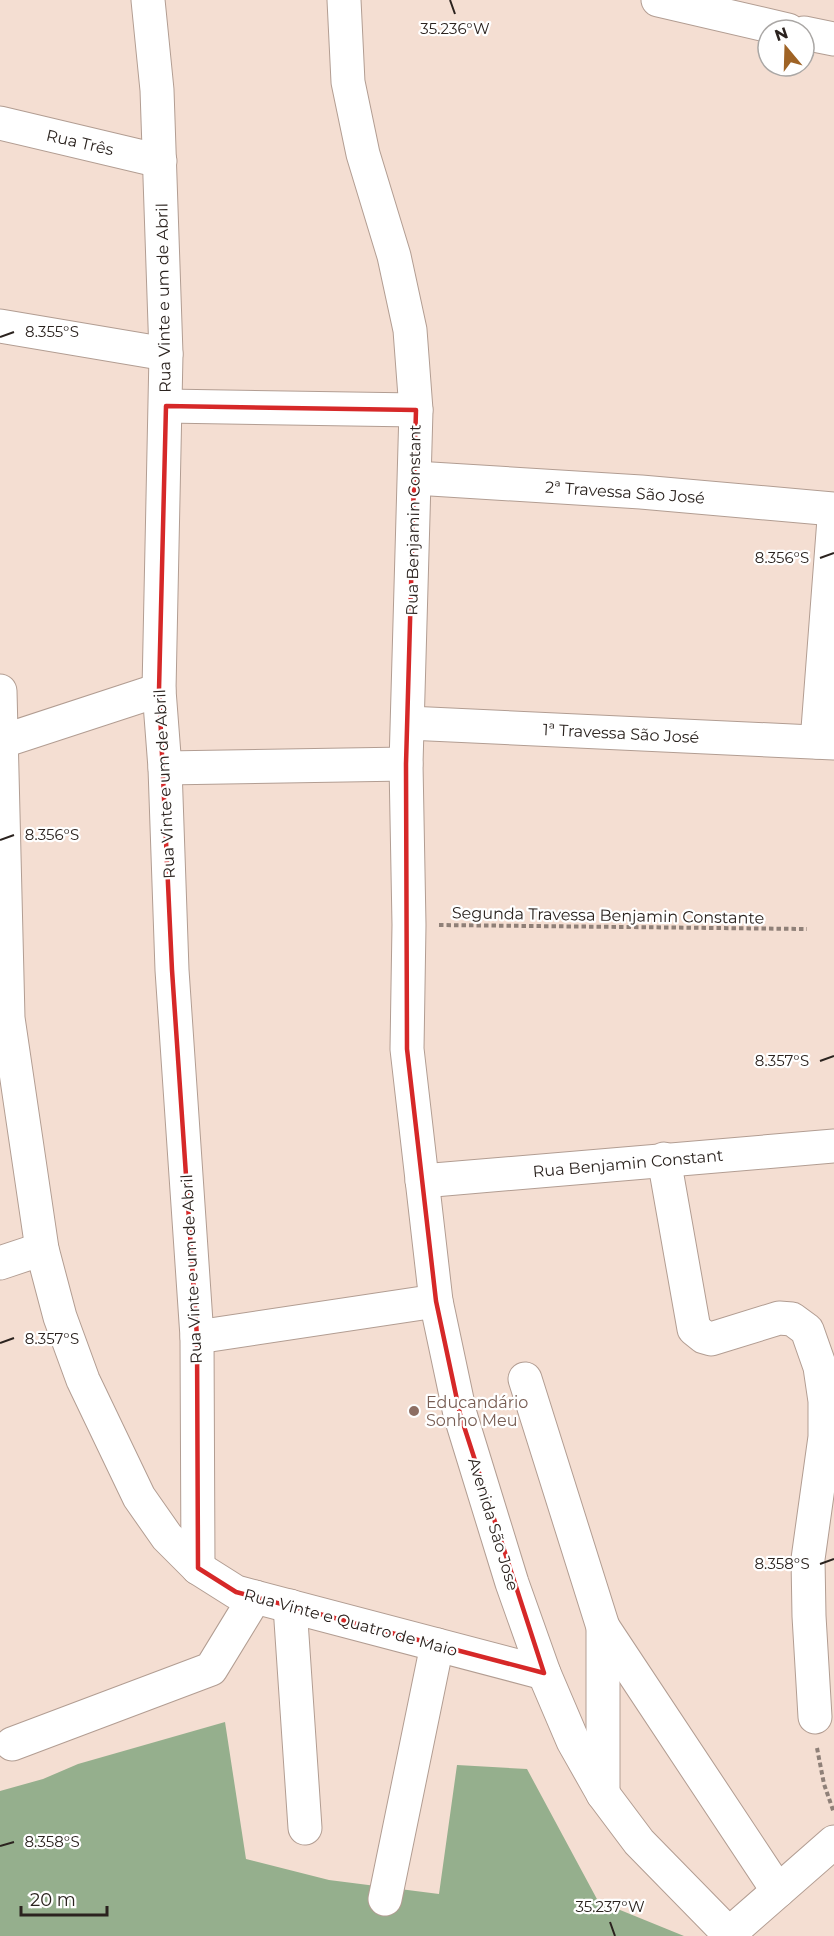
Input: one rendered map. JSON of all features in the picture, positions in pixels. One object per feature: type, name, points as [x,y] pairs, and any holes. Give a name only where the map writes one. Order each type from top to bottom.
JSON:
[{"type":"street","name":"Rua Vinte e um de Abril","points":[[148,0],[157,90],[166,354],[159,690],[165,768],[172,970],[197,1337],[198,1568]]},
{"type":"street","name":"Rua Benjamin Constant","points":[[344,0],[348,82],[363,154],[394,256],[410,330],[416,410],[406,764],[407,1049]]},
{"type":"street","points":[[658,0],[756,23]]},
{"type":"street","points":[[816,35],[834,39]]},
{"type":"street","name":"Rua Três","points":[[0,123],[160,161]]},
{"type":"street","points":[[0,326],[166,354]]},
{"type":"street","points":[[166,406],[416,410]]},
{"type":"street","name":"2ª Travessa São José","points":[[415,478],[641,492],[834,509]]},
{"type":"street","points":[[826,742],[834,519]]},
{"type":"street","points":[[1,742],[159,690]]},
{"type":"street","name":"Rua Vinte e Quatro de Maio","points":[[0,691],[4,1020],[42,1249],[60,1317],[83,1380],[140,1497],[167,1537],[198,1568],[236,1592],[544,1673]]},
{"type":"street","name":"1ª Travessa São José","points":[[408,723],[826,742]]},
{"type":"street","points":[[165,768],[406,764]]},
{"type":"street","name":"Avenida São Jose","points":[[407,1049],[436,1301],[460,1414],[512,1583],[544,1673],[573,1741],[603,1794],[639,1842],[730,1935]]},
{"type":"street","name":"Rua Benjamin Constant","points":[[422,1181],[834,1146]]},
{"type":"street","points":[[664,1160],[694,1329],[704,1337],[711,1339],[779,1318],[792,1319],[807,1330],[820,1367],[825,1401],[825,1437],[808,1559],[821,1616],[815,1717]]},
{"type":"street","points":[[0,1263],[42,1249]]},
{"type":"street","points":[[197,1337],[436,1301]]},
{"type":"street","points":[[525,1379],[603,1627],[778,1891]]},
{"type":"street","points":[[12,1744],[211,1669],[255,1597]]},
{"type":"street","points":[[290,1606],[305,1828]]},
{"type":"street","points":[[603,1627],[603,1794]]},
{"type":"street","points":[[385,1899],[437,1644]]},
{"type":"street","points":[[730,1935],[834,1842]]},
{"type":"path","name":"Segunda Travessa Benjamin Constante","points":[[408,925],[807,929]]},
{"type":"path","points":[[815,1717],[817,1752],[834,1814]]},
{"type":"highlighted area","points":[[166,406],[416,410],[406,764],[407,1049],[436,1301],[460,1414],[544,1673],[236,1592],[198,1568],[197,1337],[172,970],[159,690]]},
{"type":"green space","points":[[225,1722],[246,1859],[329,1880],[439,1894],[457,1765],[527,1769],[598,1901],[684,1936],[0,1936],[0,1791],[43,1779],[78,1764]]},
{"type":"place","name":"Educandário Sonho Meu","points":[[414,1411]]}]
